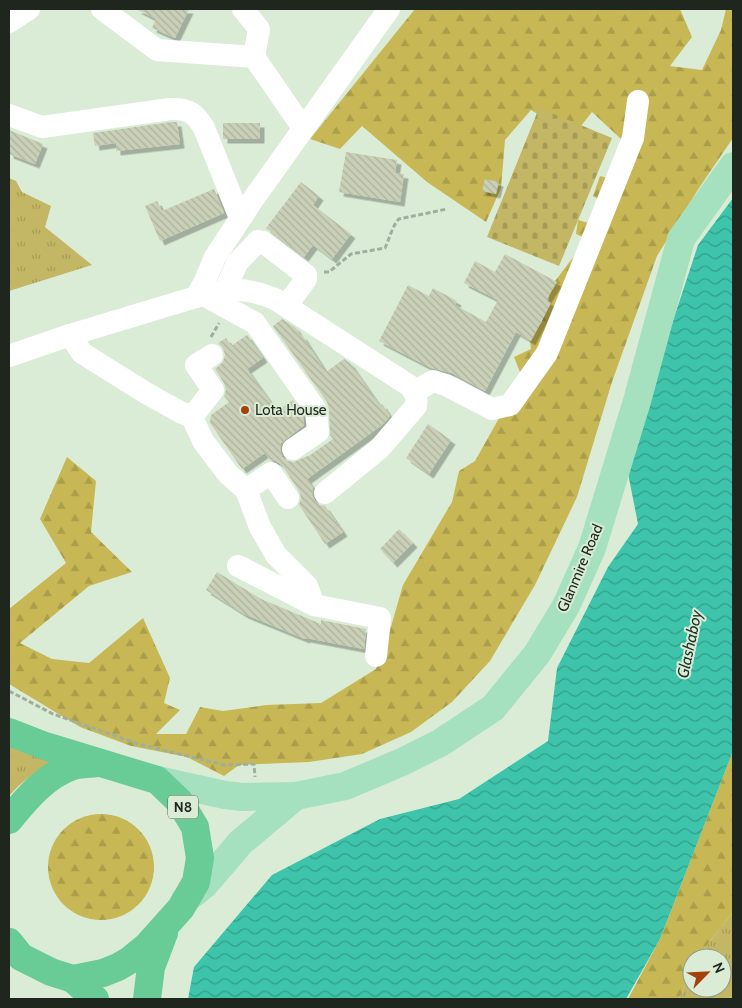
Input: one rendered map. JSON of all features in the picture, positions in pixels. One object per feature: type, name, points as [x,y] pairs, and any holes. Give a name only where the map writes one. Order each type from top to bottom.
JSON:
[{"type":"highway","name":"N8","points":[[9,732],[45,746],[157,780],[180,802],[195,828],[200,858],[196,882],[168,925],[130,960],[103,973],[73,979]]},
{"type":"highway","name":"N8","points":[[9,820],[28,796],[51,778],[73,766],[98,763]]},
{"type":"highway","name":"N8","points":[[147,999],[151,967],[168,925]]},
{"type":"highway","name":"N8","points":[[9,942],[21,957],[51,972],[73,979],[95,999]]},
{"type":"main road","name":"Glanmire Road","points":[[157,780],[242,797],[296,796],[345,786],[402,762],[440,743],[494,708],[537,654],[566,606],[592,548],[637,401],[681,239],[733,166]]},
{"type":"main road","points":[[186,900],[204,885],[241,842],[296,796]]},
{"type":"lane","points":[[9,22],[29,9]]},
{"type":"lane","points":[[102,9],[157,50],[254,57]]},
{"type":"lane","points":[[243,9],[259,29],[254,57],[303,128]]},
{"type":"lane","points":[[293,449],[318,432],[316,410],[255,323],[213,297],[204,283],[214,257],[240,218],[389,9]]},
{"type":"lane","points":[[414,392],[433,381],[446,385],[492,409],[510,406],[547,353],[633,138],[638,101]]},
{"type":"lane","points":[[9,115],[42,126],[180,108],[190,112],[197,117],[204,128],[240,218]]},
{"type":"lane","points":[[213,297],[237,263],[258,241],[263,242],[306,275],[306,279],[287,305]]},
{"type":"lane","points":[[9,356],[70,335],[239,289],[262,293],[287,305],[410,386],[417,398],[416,406],[386,441],[365,461],[325,493]]},
{"type":"lane","points":[[70,335],[82,353],[146,393],[192,417],[203,441],[228,474],[246,490],[260,527],[276,556],[307,586],[314,605]]},
{"type":"lane","points":[[192,417],[213,390],[196,365],[212,355]]},
{"type":"lane","points":[[246,490],[271,473],[288,498]]},
{"type":"lane","points":[[238,566],[314,605],[380,618],[376,656]]},
{"type":"path","points":[[306,275],[329,272],[352,254],[385,248],[396,222],[400,219],[447,209]]},
{"type":"path","points":[[212,355],[206,346],[213,297]]},
{"type":"path","points":[[9,691],[53,714],[138,744],[225,765],[254,764],[255,780]]},
{"type":"green space","points":[[415,9],[680,9],[692,37],[670,66],[702,70],[721,30],[726,9],[733,9],[733,138],[699,188],[657,256],[612,382],[577,497],[535,585],[490,661],[452,702],[411,732],[362,754],[309,762],[239,765],[224,776],[187,757],[131,746],[80,727],[9,684],[9,609],[66,563],[40,519],[67,457],[96,481],[91,532],[132,572],[89,586],[20,643],[52,659],[89,663],[143,618],[170,678],[164,703],[180,710],[156,734],[186,734],[200,707],[223,711],[266,705],[321,703],[376,669],[388,637],[403,585],[452,502],[459,471],[475,461],[522,377],[514,357],[531,349],[528,327],[541,324],[552,285],[587,239],[576,234],[578,220],[595,225],[609,205],[593,196],[600,176],[616,180],[622,140],[592,112],[573,136],[531,110],[505,140],[501,188],[486,222],[427,182],[362,126],[340,149],[310,139]]},
{"type":"green space","points":[[539,108],[612,138],[559,266],[487,237]]},
{"type":"green space","points":[[9,178],[16,181],[22,192],[51,206],[45,227],[92,265],[9,291]]},
{"type":"green space","points":[[9,744],[53,762],[29,777],[9,796]]},
{"type":"green space","points":[[733,751],[733,912],[705,948],[682,948],[682,992],[679,999],[628,999],[660,939]]},
{"type":"green space","points":[[101,814],[121,818],[138,830],[150,847],[154,867],[150,887],[138,904],[121,916],[101,920],[81,916],[64,904],[52,887],[48,867],[52,847],[64,830],[81,818]]},
{"type":"green space","points":[[733,912],[733,999],[679,999],[682,992],[682,998],[732,998],[732,948],[705,948]]},
{"type":"water","name":"Glashaboy","points":[[733,198],[733,751],[660,939],[626,999],[188,999],[194,967],[272,875],[380,819],[459,799],[548,741],[557,668],[608,567],[638,524],[626,463],[698,245]]},
{"type":"building","points":[[136,9],[189,9],[175,38],[152,28],[156,19]]},
{"type":"building","points":[[177,122],[180,144],[116,151],[116,143],[95,146],[93,133]]},
{"type":"building","points":[[223,123],[260,123],[260,139],[223,139]]},
{"type":"building","points":[[9,130],[43,144],[35,164],[9,154]]},
{"type":"building","points":[[346,152],[397,160],[395,173],[404,174],[400,202],[339,192]]},
{"type":"building","points":[[485,179],[499,182],[496,194],[482,191]]},
{"type":"building","points":[[301,182],[319,196],[313,205],[351,234],[332,259],[313,245],[304,257],[266,228]]},
{"type":"building","points":[[214,189],[224,213],[160,241],[145,206],[157,201],[162,211]]},
{"type":"building","points":[[505,254],[557,282],[546,300],[551,303],[531,341],[516,332],[485,391],[452,373],[431,368],[379,341],[408,285],[429,296],[433,288],[457,301],[455,305],[486,322],[498,300],[464,283],[475,261],[495,272]]},
{"type":"building","name":"Lota House","points":[[282,319],[295,327],[302,335],[326,372],[344,359],[350,363],[380,406],[382,404],[390,416],[382,425],[307,479],[313,488],[312,495],[315,501],[325,506],[343,532],[325,544],[299,505],[301,498],[299,491],[282,465],[270,460],[265,453],[242,469],[210,423],[211,415],[229,402],[224,396],[226,390],[224,383],[215,369],[223,362],[225,355],[223,348],[218,343],[226,338],[231,346],[247,335],[263,358],[247,369],[277,411],[293,400],[303,415],[304,425],[281,443],[282,457],[294,462],[310,455],[333,439],[330,435],[327,402],[273,326]]},
{"type":"building","points":[[428,424],[451,440],[429,474],[406,458]]},
{"type":"building","points":[[399,529],[413,543],[393,563],[380,549]]},
{"type":"building","points":[[217,572],[261,599],[321,624],[321,620],[366,629],[364,649],[305,639],[244,614],[206,590]]},
{"type":"place","name":"Lota House","points":[[245,410]]}]
